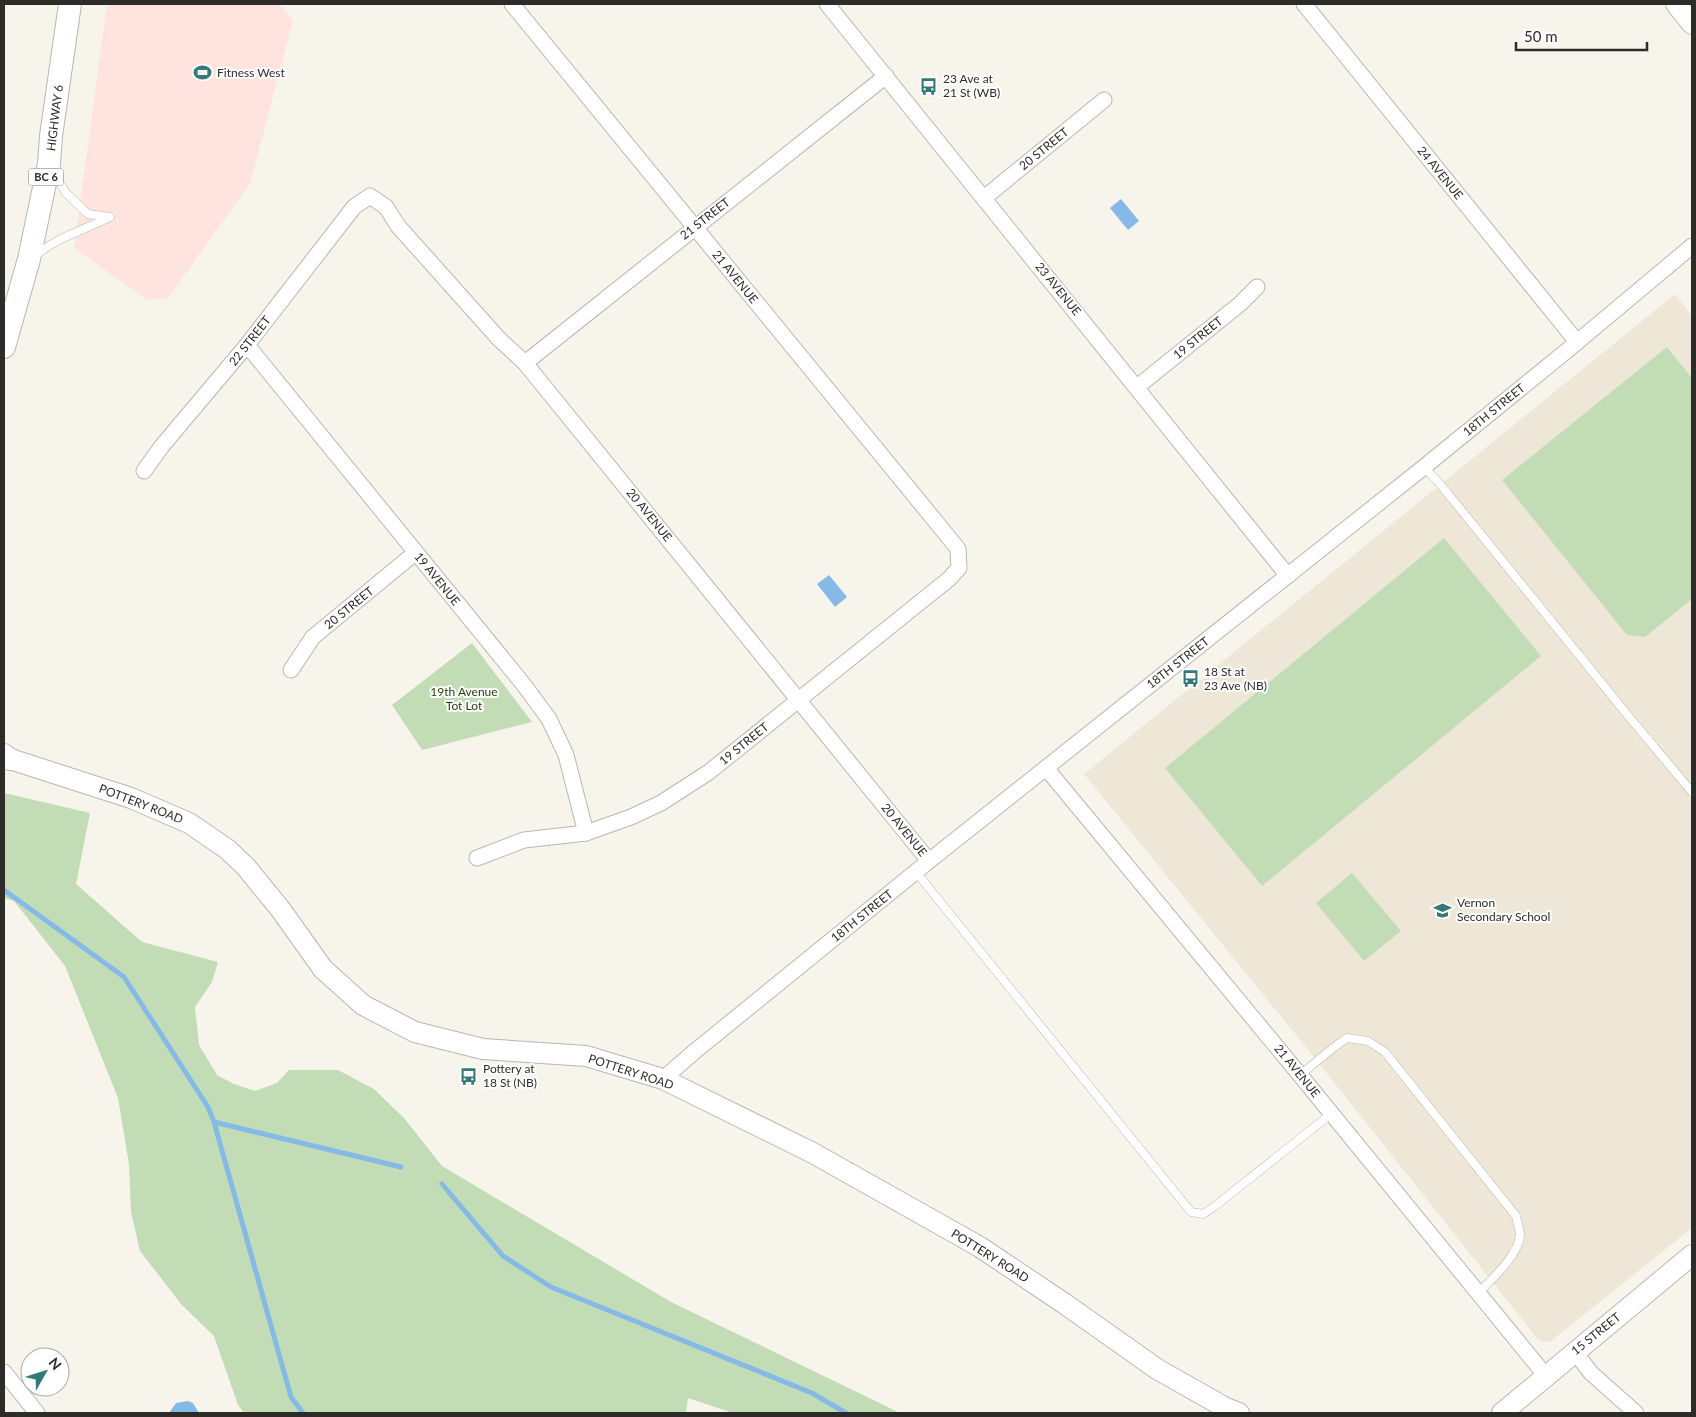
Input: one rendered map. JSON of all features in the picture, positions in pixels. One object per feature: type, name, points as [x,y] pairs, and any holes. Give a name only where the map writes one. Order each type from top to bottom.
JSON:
[{"type":"main road","name":"HIGHWAY 6","points":[[4,347],[28,261],[49,164],[51,136],[70,4]]},
{"type":"street","name":"21 AVENUE","points":[[512,4],[958,549]]},
{"type":"street","name":"24 AVENUE","points":[[1304,4],[1577,342]]},
{"type":"street","points":[[1676,4],[1692,24]]},
{"type":"street","name":"23 AVENUE","points":[[832,6],[886,76],[1288,576]]},
{"type":"street","name":"21 STREET","points":[[525,362],[886,76]]},
{"type":"street","name":"20 STREET","points":[[984,198],[1104,100]]},
{"type":"street","name":"20 AVENUE","points":[[354,208],[370,196],[386,207],[398,226],[499,339],[525,362],[929,861]]},
{"type":"street","name":"22 STREET","points":[[144,471],[162,446],[248,346],[354,208]]},
{"type":"street","name":"18TH STREET","points":[[663,1079],[929,861],[1424,467],[1692,246]]},
{"type":"street","name":"19 STREET","points":[[1137,387],[1240,304],[1257,287]]},
{"type":"street","name":"19 AVENUE","points":[[248,346],[524,684],[549,719],[566,755],[586,833]]},
{"type":"street","name":"19 STREET","points":[[476,858],[524,840],[586,833],[632,817],[661,803],[688,786],[950,579],[958,568],[958,549]]},
{"type":"street","name":"20 STREET","points":[[291,670],[313,637],[416,553]]},
{"type":"street","name":"POTTERY ROAD","points":[[5,758],[131,798],[189,823],[227,849],[246,867],[281,910],[324,969],[363,1006],[415,1032],[483,1049],[586,1056],[663,1079],[813,1153],[980,1247],[1157,1369],[1226,1408],[1239,1413]]},
{"type":"street","name":"21 AVENUE","points":[[1046,768],[1300,1074],[1546,1376]]},
{"type":"street","name":"15 STREET","points":[[1502,1413],[1692,1255]]},
{"type":"street","points":[[1575,1352],[1591,1373],[1636,1413]]},
{"type":"street","points":[[4,1372],[37,1413]]},
{"type":"lane","points":[[28,261],[48,244],[110,218],[88,214],[66,194],[49,164]]},
{"type":"lane","points":[[1424,467],[1440,484],[1692,792]]},
{"type":"lane","points":[[916,872],[1191,1212],[1203,1214],[1215,1206],[1331,1114]]},
{"type":"lane","points":[[1300,1074],[1348,1038],[1368,1041],[1385,1052],[1516,1216],[1520,1236],[1511,1257],[1478,1293]]},
{"type":"shaded area","points":[[107,4],[279,4],[293,20],[250,184],[168,298],[147,300],[74,248]]},
{"type":"shaded area","name":"Vernon Secondary School","points":[[1675,294],[1692,316],[1692,1228],[1551,1341],[1543,1342],[1537,1338],[1305,1046],[1084,774]]},
{"type":"green space","points":[[1667,347],[1692,378],[1692,599],[1645,637],[1627,635],[1502,480]]},
{"type":"green space","points":[[1444,538],[1541,656],[1262,886],[1165,768]]},
{"type":"green space","name":"19th Avenue Tot Lot","points":[[472,643],[532,722],[422,750],[392,705]]},
{"type":"green space","points":[[4,793],[90,813],[76,884],[142,942],[218,962],[212,982],[195,1007],[199,1045],[217,1075],[234,1084],[255,1091],[277,1083],[289,1070],[338,1070],[374,1089],[404,1118],[442,1166],[671,1302],[900,1413],[733,1413],[688,1398],[686,1413],[244,1413],[238,1405],[214,1336],[181,1304],[140,1251],[131,1212],[129,1164],[118,1098],[65,966],[14,901],[4,898]]},
{"type":"green space","points":[[1352,873],[1401,931],[1364,961],[1316,903]]},
{"type":"water","points":[[1121,199],[1139,221],[1128,230],[1110,208]]},
{"type":"water","points":[[829,575],[847,597],[835,607],[817,584]]},
{"type":"water","points":[[188,1401],[193,1403],[199,1413],[169,1413],[176,1403]]},
{"type":"waterway","points":[[4,890],[124,977],[208,1107],[214,1122],[291,1397],[303,1413]]},
{"type":"waterway","points":[[214,1122],[401,1167]]},
{"type":"waterway","points":[[442,1184],[503,1256],[551,1287],[812,1393],[846,1413]]},
{"type":"place","name":"Fitness West","points":[[203,73]]},
{"type":"place","name":"23 Ave at 21 St (WB)","points":[[929,86]]},
{"type":"place","name":"18 St at 23 Ave (NB)","points":[[1190,679]]},
{"type":"place","name":"Vernon Secondary School","points":[[1443,910]]},
{"type":"place","name":"Pottery at 18 St (NB)","points":[[469,1076]]}]
